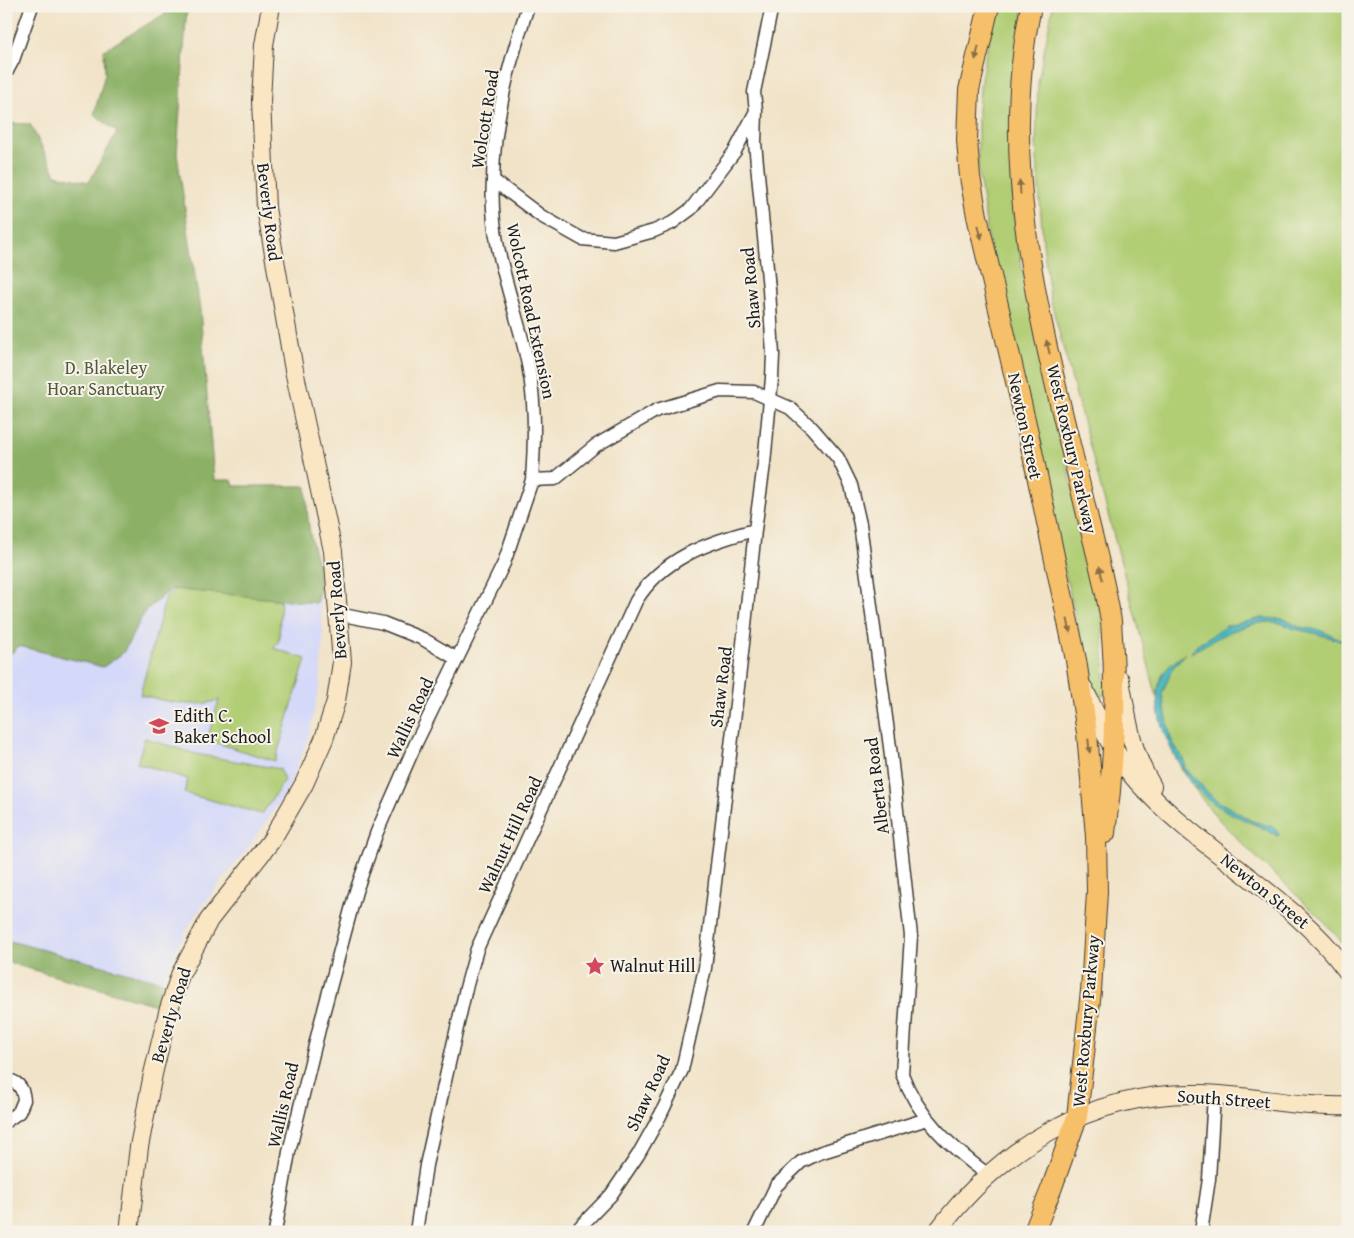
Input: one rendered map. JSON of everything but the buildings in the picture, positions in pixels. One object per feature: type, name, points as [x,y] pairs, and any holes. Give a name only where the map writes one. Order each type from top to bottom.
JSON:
[{"type":"main road","name":"Newton Street","points":[[989,6],[970,90],[967,127],[970,177],[986,258],[1029,437],[1079,680]]},
{"type":"main road","name":"West Roxbury Parkway","points":[[1031,6],[1021,73],[1019,119],[1019,182],[1024,228],[1035,295],[1110,621],[1115,671],[1114,750],[1097,892],[1088,1033],[1077,1117],[1034,1232]]},
{"type":"main road","name":"West Roxbury Parkway","points":[[1079,680],[1094,800],[1097,892]]},
{"type":"street","points":[[6,73],[13,60],[32,6]]},
{"type":"street","name":"Beverly Road","points":[[129,1232],[141,1138],[153,1074],[170,1006],[191,951],[209,920],[271,841],[304,784],[324,739],[336,701],[342,662],[333,552],[294,370],[266,208],[261,101],[264,45],[271,6]]},
{"type":"street","name":"Wolcott Road","points":[[528,6],[508,74],[493,160],[493,180],[541,216],[582,239],[614,242],[654,231],[691,209],[735,151],[756,111],[754,92],[772,6]]},
{"type":"street","name":"Shaw Road","points":[[576,1232],[610,1196],[638,1155],[682,1070],[704,968],[764,464],[773,355],[755,143],[756,111]]},
{"type":"street","name":"Wolcott Road Extension","points":[[493,180],[492,203],[496,240],[506,285],[525,351],[535,404],[532,480]]},
{"type":"street","points":[[532,480],[555,479],[602,441],[657,410],[688,399],[720,390],[754,392],[769,398]]},
{"type":"street","name":"Alberta Road","points":[[769,398],[790,408],[812,428],[838,458],[852,485],[890,747],[911,936],[902,1074],[910,1095],[946,1142],[987,1174]]},
{"type":"street","name":"Wallis Road","points":[[275,1232],[294,1134],[320,1025],[356,892],[378,832],[416,743],[504,563],[532,480]]},
{"type":"street","name":"Walnut Hill Road","points":[[416,1232],[426,1165],[466,988],[478,949],[636,602],[655,575],[676,561],[704,546],[755,530]]},
{"type":"street","points":[[338,614],[383,623],[423,639],[457,659]]},
{"type":"street","name":"Newton Street","points":[[1110,621],[1135,752],[1148,780],[1174,816]]},
{"type":"street","name":"Newton Street","points":[[1079,680],[1114,750],[1136,779],[1174,816],[1313,930],[1348,972]]},
{"type":"street","points":[[6,1080],[20,1085],[24,1100],[19,1112],[6,1121]]},
{"type":"street","points":[[1201,1232],[1209,1179],[1214,1095]]},
{"type":"street","name":"South Street","points":[[937,1232],[959,1202],[987,1174],[1032,1141],[1077,1117],[1124,1103],[1155,1097],[1214,1095],[1298,1106],[1348,1106]]},
{"type":"street","points":[[754,1232],[776,1186],[801,1162],[819,1153],[927,1119]]},
{"type":"shaded area","name":"Edith C. Baker School","points":[[232,480],[234,486],[317,576],[323,632],[320,685],[308,738],[288,789],[250,845],[198,911],[179,944],[163,982],[6,941],[6,544]]},
{"type":"green space","name":"D. Blakeley Hoar Sanctuary","points":[[178,6],[187,6],[177,154],[200,310],[214,480],[232,480],[234,486],[306,486],[309,527],[319,575],[319,593],[316,603],[171,589],[145,611],[123,653],[103,667],[19,646],[6,658],[6,123],[30,124],[56,175],[89,182],[117,132],[94,114],[105,74],[104,50]]},
{"type":"green space","points":[[995,6],[1023,6],[1013,193],[1017,240],[1029,304],[1102,613],[1106,695],[1103,696],[1096,692],[1087,668],[989,244],[978,168],[978,109],[981,79]]},
{"type":"green space","points":[[1053,6],[1348,6],[1348,949],[1301,899],[1224,825],[1202,799],[1183,771],[1169,742],[1050,298],[1043,243],[1036,145],[1038,82]]},
{"type":"green space","points":[[176,588],[281,593],[279,641],[273,648],[306,659],[275,761],[207,740],[219,700],[209,703],[189,704],[140,695],[166,596]]},
{"type":"green space","points":[[145,738],[196,754],[280,769],[284,781],[262,814],[184,793],[188,779],[137,763]]},
{"type":"green space","points":[[6,940],[163,982],[156,1005],[6,962]]},
{"type":"water","points":[[1262,618],[1284,619],[1299,627],[1319,630],[1348,642],[1348,644],[1273,622],[1241,628],[1191,653],[1196,646],[1226,626]]},
{"type":"water","points":[[1186,653],[1172,669],[1162,694],[1171,739],[1184,761],[1185,768],[1213,798],[1252,821],[1273,827],[1279,833],[1278,836],[1210,801],[1193,783],[1174,755],[1161,722],[1158,690],[1164,672]]},
{"type":"place","name":"Edith C. Baker School","points":[[159,726]]},
{"type":"place","name":"Walnut Hill","points":[[595,966]]}]
